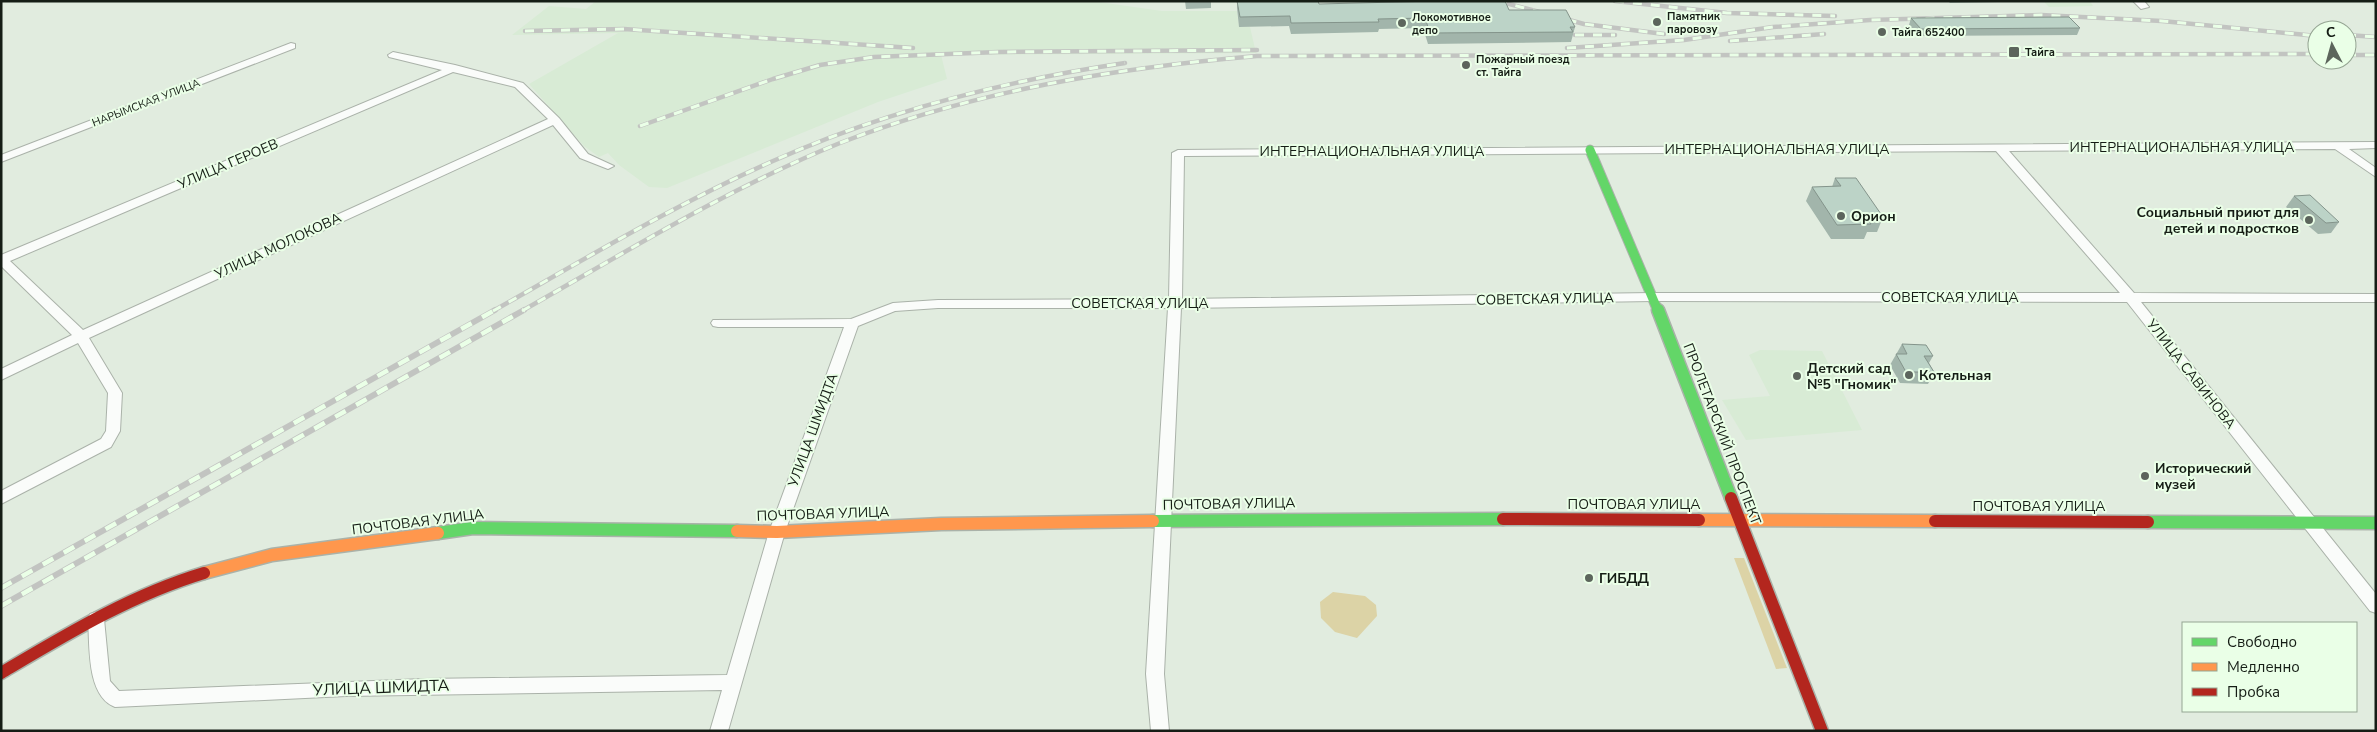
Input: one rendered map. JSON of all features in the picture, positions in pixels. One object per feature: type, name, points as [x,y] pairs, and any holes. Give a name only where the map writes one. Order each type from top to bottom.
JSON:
[{"type":"street","name":"НАРЫМСКАЯ УЛИЦА","points":[[1,159],[292,46]]},
{"type":"street","points":[[393,55],[455,68],[519,85],[555,120],[584,156],[608,166]]},
{"type":"street","name":"УЛИЦА ГЕРОЕВ","points":[[2,259],[455,68]]},
{"type":"street","name":"УЛИЦА МОЛОКОВА","points":[[1,375],[81,336],[555,120]]},
{"type":"street","name":"ИНТЕРНАЦИОНАЛЬНАЯ УЛИЦА","points":[[1176,303],[1178,152],[2376,145]]},
{"type":"street","points":[[2340,146],[2376,174]]},
{"type":"street","name":"УЛИЦА САВИНОВА","points":[[2000,148],[2130,297],[2308,523],[2376,606]]},
{"type":"street","name":"ПРОЛЕТАРСКИЙ ПРОСПЕКТ","points":[[1590,150],[1653,297],[1822,731]]},
{"type":"street","points":[[1,498],[106,443],[113,431],[115,393],[81,336],[2,259]]},
{"type":"street","name":"СОВЕТСКАЯ УЛИЦА","points":[[718,323],[852,323],[893,307],[938,304],[1653,297],[2376,298]]},
{"type":"street","points":[[1160,731],[1155,674],[1176,303]]},
{"type":"street","name":"УЛИЦА ШМИДТА","points":[[719,731],[777,532],[852,323]]},
{"type":"street","name":"ПОЧТОВАЯ УЛИЦА","points":[[1,673],[96,619],[181,579],[272,555],[473,528],[777,532],[941,524],[1164,519],[1739,519],[2376,523]]},
{"type":"street","name":"УЛИЦА ШМИДТА","points":[[96,619],[102,683],[115,699],[243,692],[525,684],[732,682]]},
{"type":"shaded area","points":[[596,1],[1092,1],[1162,11],[1237,11],[1239,27],[1250,27],[1256,53],[941,55],[947,79],[878,102],[667,188],[649,187],[619,165],[608,153],[599,157],[584,146],[529,84],[618,33],[512,35],[549,6],[586,9]]},
{"type":"shaded area","points":[[2043,1],[2090,1],[2093,6],[2049,7]]},
{"type":"shaded area","name":"Детский сад №5 \"Гномик\"","points":[[1760,350],[1822,351],[1862,430],[1746,440],[1722,400],[1770,396],[1749,355]]},
{"type":"shaded area","points":[[1734,558],[1744,558],[1787,668],[1776,669]]},
{"type":"shaded area","points":[[1333,592],[1365,596],[1376,605],[1377,616],[1357,638],[1335,632],[1321,618],[1320,602]]},
{"type":"building","points":[[1237,1],[1318,1],[1319,4],[1505,1],[1509,10],[1566,10],[1575,27],[1570,27],[1573,32],[1430,33],[1425,18],[1378,19],[1379,22],[1291,23],[1290,16],[1240,17]]},
{"type":"building","points":[[2069,17],[2080,28],[1921,29],[1911,18]]},
{"type":"building","points":[[1835,178],[1856,178],[1883,217],[1866,217],[1871,224],[1837,225],[1812,187],[1841,186]]},
{"type":"building","points":[[2310,195],[2339,222],[2326,223],[2294,196]]},
{"type":"building","points":[[1902,344],[1926,345],[1933,356],[1924,356],[1934,372],[1906,372],[1896,354],[1907,354]]},
{"type":"railway","points":[[1498,1],[1584,24],[1664,34]]},
{"type":"railway","points":[[1615,1],[1727,13],[1835,16]]},
{"type":"railway","points":[[1567,48],[1684,40],[1773,27],[1870,20],[2041,15],[2162,21],[2307,35]]},
{"type":"railway","points":[[525,31],[624,29],[913,48]]},
{"type":"railway","points":[[1730,41],[1824,34]]},
{"type":"railway","points":[[1575,35],[1615,35]]},
{"type":"railway","points":[[2357,36],[2376,37]]},
{"type":"railway","points":[[640,126],[773,79],[820,65],[874,57],[998,52],[1257,50]]},
{"type":"railway","points":[[522,311],[718,200],[840,143],[942,109],[993,96],[1046,84],[1151,67],[1257,56],[2307,54]]},
{"type":"railway","points":[[2357,55],[2376,55]]},
{"type":"railway","points":[[493,311],[701,195],[815,143],[858,127],[946,100],[1035,79],[1125,63]]},
{"type":"railway","points":[[1,588],[495,310]]},
{"type":"railway","points":[[1,606],[524,310]]},
{"type":"traffic: fast","points":[[1590,150],[1653,297],[1731,498]]},
{"type":"traffic: fast","points":[[1153,521],[1503,519]]},
{"type":"traffic: fast","points":[[2148,522],[2376,523]]},
{"type":"traffic: fast","points":[[438,533],[473,528],[737,531]]},
{"type":"traffic: slow","points":[[1699,520],[1935,521]]},
{"type":"traffic: slow","points":[[737,531],[777,532],[941,524],[1153,521]]},
{"type":"traffic: slow","points":[[204,573],[272,555],[438,533]]},
{"type":"traffic: jam","points":[[1731,498],[1822,731]]},
{"type":"traffic: jam","points":[[1503,519],[1699,520]]},
{"type":"traffic: jam","points":[[1935,521],[2148,522]]},
{"type":"traffic: jam","points":[[1,673],[74,630],[125,603],[151,591],[204,573]]},
{"type":"place","name":"Памятник паровозу","points":[[1657,22]]},
{"type":"place","name":"Локомотивное депо","points":[[1402,23]]},
{"type":"place","name":"Тайга 652400","points":[[1882,32]]},
{"type":"place","name":"Тайга","points":[[2014,52]]},
{"type":"place","name":"Пожарный поезд ст. Тайга","points":[[1466,65]]},
{"type":"place","name":"Орион","points":[[1841,216]]},
{"type":"place","name":"Социальный приют для детей и подростков","points":[[2309,220]]},
{"type":"place","name":"Котельная","points":[[1909,375]]},
{"type":"place","name":"Детский сад №5 \"Гномик\"","points":[[1797,376]]},
{"type":"place","name":"Исторический музей","points":[[2145,476]]},
{"type":"place","name":"ГИБДД","points":[[1589,578]]}]
